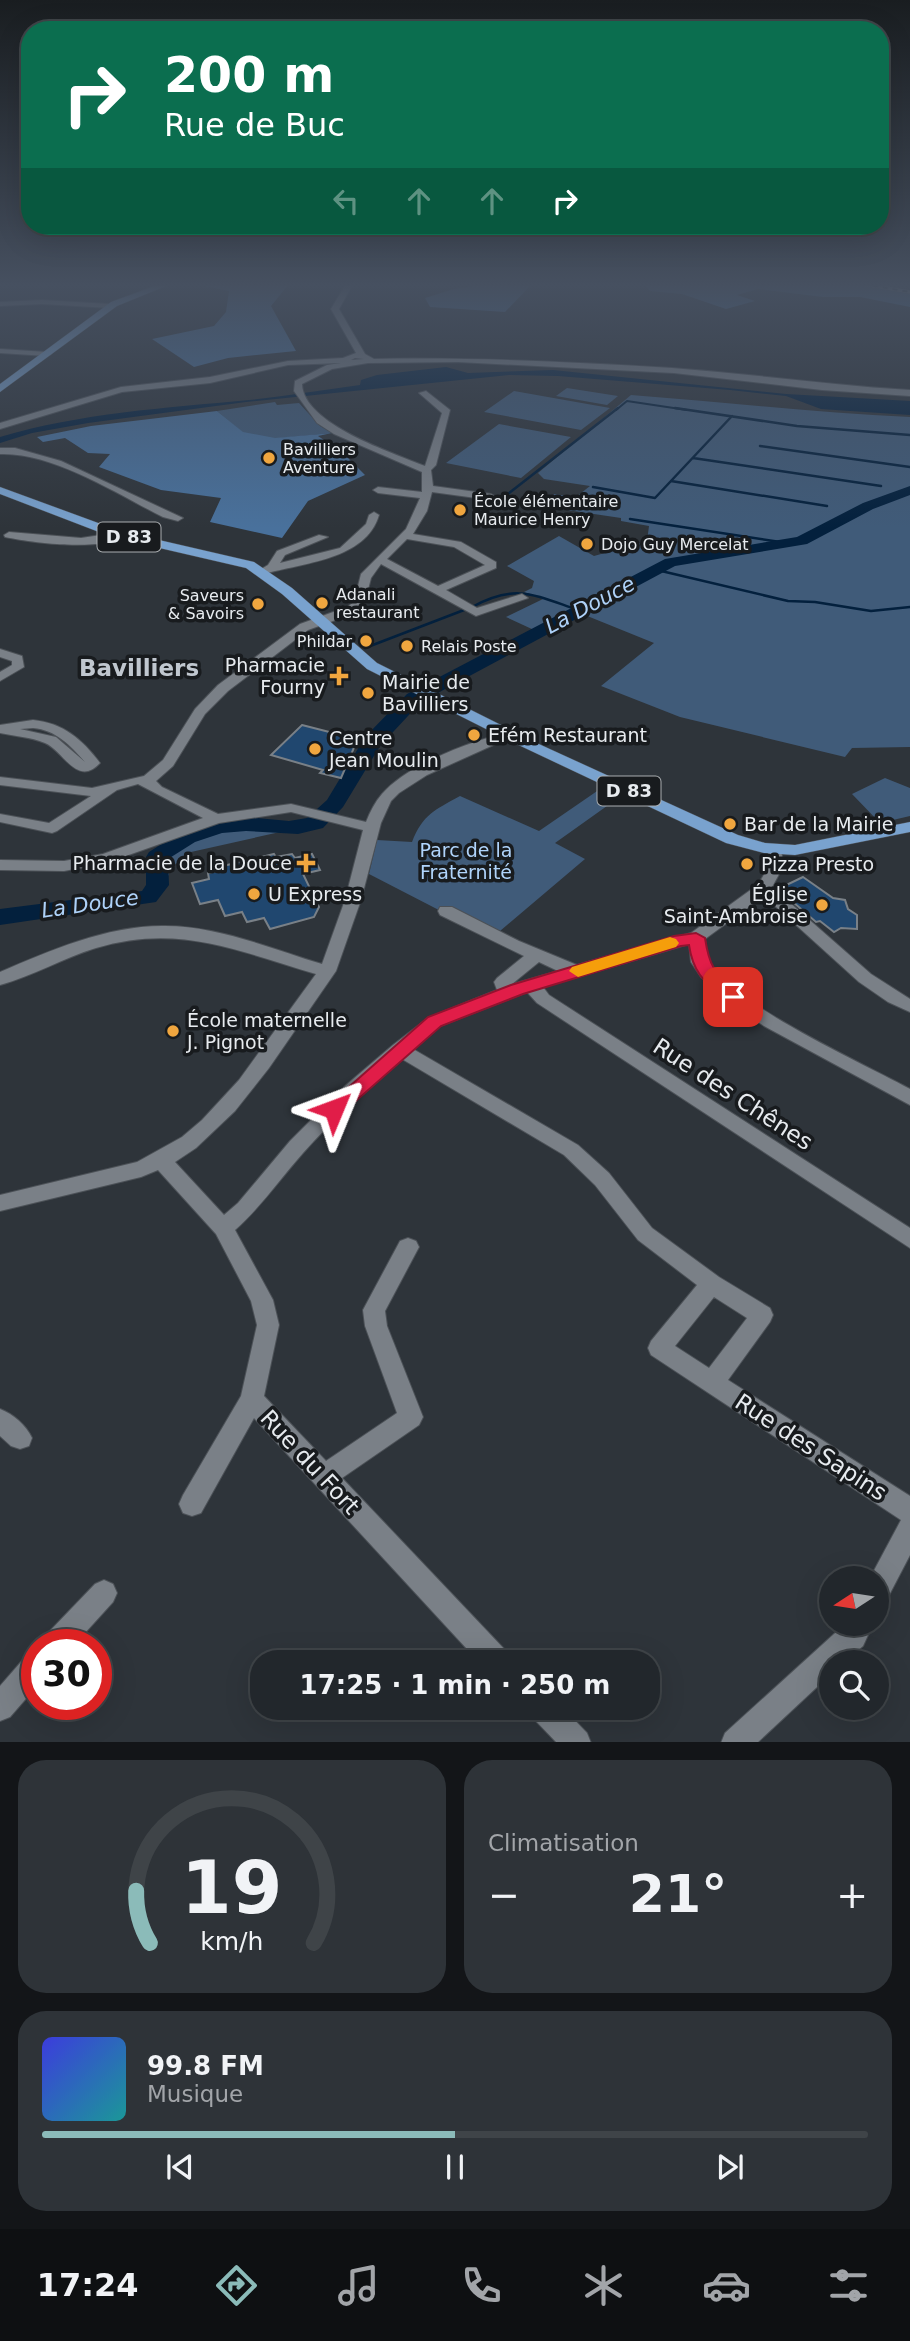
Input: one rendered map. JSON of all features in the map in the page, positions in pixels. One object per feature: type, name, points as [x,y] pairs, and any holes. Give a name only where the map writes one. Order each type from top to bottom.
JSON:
[{"type":"main road","points":[[0,389],[32,365]]},
{"type":"main road","name":"D 83","points":[[0,490],[121,535],[267,569],[362,659],[507,736],[732,839],[775,850],[795,850],[910,827]]},
{"type":"street","points":[[0,426],[121,390],[211,380],[278,365]]},
{"type":"street","points":[[147,781],[168,763],[195,719],[223,688],[304,627],[351,610],[360,603],[364,581],[406,536],[422,514],[429,474],[423,468],[337,432],[320,421],[301,395],[298,383],[336,365]]},
{"type":"street","points":[[568,365],[723,374],[822,387],[910,393]]},
{"type":"street","points":[[423,393],[447,412],[431,465],[423,468]]},
{"type":"street","points":[[0,452],[17,449],[89,475],[178,518]]},
{"type":"street","points":[[378,490],[491,497]]},
{"type":"street","points":[[267,569],[281,568],[344,551],[371,525],[374,515]]},
{"type":"street","points":[[9,535],[62,540],[111,539],[121,535]]},
{"type":"street","points":[[406,536],[452,543],[492,564],[437,590]]},
{"type":"street","points":[[267,569],[281,553],[323,537]]},
{"type":"street","points":[[380,561],[392,564],[476,612],[522,598]]},
{"type":"street","points":[[0,653],[18,659],[18,667],[0,677]]},
{"type":"street","points":[[24,723],[42,723],[65,733],[93,763],[79,766],[51,740],[3,729],[24,723]]},
{"type":"street","points":[[0,1203],[118,1175],[162,1161],[198,1135],[233,1102],[327,971],[354,896],[372,828],[385,799],[401,784],[470,750],[507,736]]},
{"type":"street","points":[[0,781],[77,792],[112,788],[138,780],[147,781],[158,790],[216,819]]},
{"type":"street","points":[[0,818],[52,828],[105,796],[112,788]]},
{"type":"street","points":[[0,865],[64,866],[106,858],[216,819],[276,808],[291,807],[372,828]]},
{"type":"street","points":[[223,1228],[245,1209],[297,1146],[352,1091],[435,1022],[507,993],[680,940],[696,938],[709,925],[765,889],[777,869],[775,850]]},
{"type":"street","points":[[765,889],[797,915],[857,972],[910,1006]]},
{"type":"street","points":[[446,911],[576,972]]},
{"type":"street","points":[[0,979],[32,964],[124,935],[152,932],[185,933],[327,971]]},
{"type":"street","points":[[696,938],[700,962],[707,973],[733,997],[770,1022],[910,1098]]},
{"type":"street","points":[[507,993],[503,982],[537,955]]},
{"type":"street","name":"Rue des Chênes","points":[[532,986],[543,999],[910,1239]]},
{"type":"street","points":[[400,1050],[571,1150],[602,1179],[645,1234],[711,1284],[762,1315],[712,1383]]},
{"type":"street","name":"Rue du Fort","points":[[162,1161],[223,1228],[261,1300],[268,1325],[252,1399],[486,1650]]},
{"type":"street","points":[[323,1478],[411,1417],[376,1326],[374,1310],[408,1247]]},
{"type":"street","name":"Rue des Sapins","points":[[711,1284],[659,1348],[910,1511]]},
{"type":"street","points":[[192,1504],[252,1399]]},
{"type":"street","points":[[0,1420],[20,1438]]},
{"type":"street","points":[[889,1569],[910,1528]]},
{"type":"street","points":[[71,1629],[104,1593]]},
{"type":"street","points":[[735,1742],[853,1636]]},
{"type":"street","points":[[0,1707],[21,1683]]},
{"type":"street","points":[[555,1720],[577,1742]]},
{"type":"green space","points":[[567,388],[618,396],[607,405],[556,396]]},
{"type":"green space","points":[[514,391],[610,408],[581,430],[484,412]]},
{"type":"green space","points":[[631,395],[910,417],[910,747],[852,748],[845,757],[680,717],[601,686],[654,643],[570,609],[534,630],[506,617],[543,599],[524,592],[532,588],[534,581],[507,566],[559,536],[594,556],[647,541],[649,526],[621,521],[621,518],[540,506],[554,494],[576,497],[590,486],[544,479],[538,473]]},
{"type":"green space","points":[[275,402],[277,405],[299,403],[320,426],[332,433],[281,438],[306,449],[223,430],[241,431],[217,411]]},
{"type":"green space","points":[[499,424],[571,437],[521,478],[446,463]]},
{"type":"green space","points":[[885,778],[910,788],[910,816],[880,823],[852,794]]},
{"type":"green space","name":"Parc de la Fraternité","points":[[603,787],[621,796],[555,843],[585,859],[500,931],[471,918],[464,923],[369,874],[377,840],[412,842],[425,819],[460,796],[539,831]]},
{"type":"green space","points":[[236,827],[264,827],[280,832],[191,852],[172,867],[165,883],[161,861],[176,847],[216,831]]},
{"type":"shaded area","points":[[446,367],[468,373],[553,370],[786,394],[910,401],[910,415],[821,409],[786,396],[730,390],[558,376],[509,375],[246,402],[88,423],[32,433],[0,443],[0,437],[61,422],[360,385],[361,380],[377,375]]},
{"type":"shaded area","points":[[217,411],[243,432],[275,438],[332,433],[318,436],[342,452],[365,475],[308,501],[282,538],[210,522],[221,498],[161,490],[99,467],[110,454],[88,453],[65,438],[43,442],[37,437],[91,426]]},
{"type":"building","name":"Centre Jean Moulin","points":[[302,725],[341,735],[359,736],[341,778],[271,755]]},
{"type":"building","name":"U Express","points":[[274,854],[276,857],[292,854],[295,858],[312,854],[320,870],[303,874],[319,907],[314,917],[270,929],[264,918],[247,922],[242,912],[225,916],[218,900],[200,904],[192,883],[209,879],[208,873],[225,869],[223,866]]},
{"type":"building","name":"Église Saint-Ambroise","points":[[803,877],[833,898],[845,900],[848,909],[857,915],[857,929],[841,928],[834,932],[820,921],[816,922],[778,889]]},
{"type":"waterway","points":[[616,410],[627,401],[687,410]]},
{"type":"waterway","points":[[504,497],[618,408]]},
{"type":"waterway","points":[[675,408],[732,416]]},
{"type":"waterway","points":[[593,487],[655,498],[732,416]]},
{"type":"waterway","points":[[732,416],[797,426],[910,435]]},
{"type":"waterway","points":[[760,446],[910,467]]},
{"type":"waterway","points":[[693,458],[881,486]]},
{"type":"waterway","points":[[671,481],[827,506]]},
{"type":"waterway","name":"La Douce","points":[[0,917],[148,897],[158,885],[157,857],[176,843],[210,829],[246,824],[298,827],[315,823],[336,803],[373,742],[414,698],[671,562],[801,541],[868,506],[910,490]]},
{"type":"waterway","points":[[630,519],[787,543]]},
{"type":"waterway","points":[[657,570],[788,601],[815,602],[871,611],[910,607]]},
{"type":"waterway","points":[[472,607],[513,593],[537,596],[578,610]]},
{"type":"waterway","points":[[365,648],[464,610]]},
{"type":"slow traffic","points":[[578,971],[670,943]]},
{"type":"place","name":"Bavilliers Aventure","points":[[269,458]]},
{"type":"place","name":"École élémentaire Maurice Henry","points":[[460,510]]},
{"type":"place","name":"Dojo Guy Mercelat","points":[[587,544]]},
{"type":"place","name":"Adanali restaurant","points":[[322,603]]},
{"type":"place","name":"Saveurs & Savoirs","points":[[258,604]]},
{"type":"place","name":"Phildar","points":[[366,641]]},
{"type":"place","name":"Relais Poste","points":[[407,646]]},
{"type":"place","name":"Pharmacie Fourny","points":[[339,676]]},
{"type":"place","name":"Mairie de Bavilliers","points":[[368,693]]},
{"type":"place","name":"Efém Restaurant","points":[[474,735]]},
{"type":"place","name":"Centre Jean Moulin","points":[[315,749]]},
{"type":"place","name":"Bar de la Mairie","points":[[730,824]]},
{"type":"place","name":"Pharmacie de la Douce","points":[[306,863]]},
{"type":"place","name":"Pizza Presto","points":[[747,864]]},
{"type":"place","name":"U Express","points":[[254,894]]},
{"type":"place","name":"Église Saint-Ambroise","points":[[822,905]]},
{"type":"place","name":"École maternelle J. Pignot","points":[[173,1031]]},
{"type":"district","name":"Bavilliers","points":[[139,668]]},
{"type":"route","points":[[334,1109],[435,1022],[517,989],[680,940],[696,938],[700,962],[717,984],[733,997]]}]
